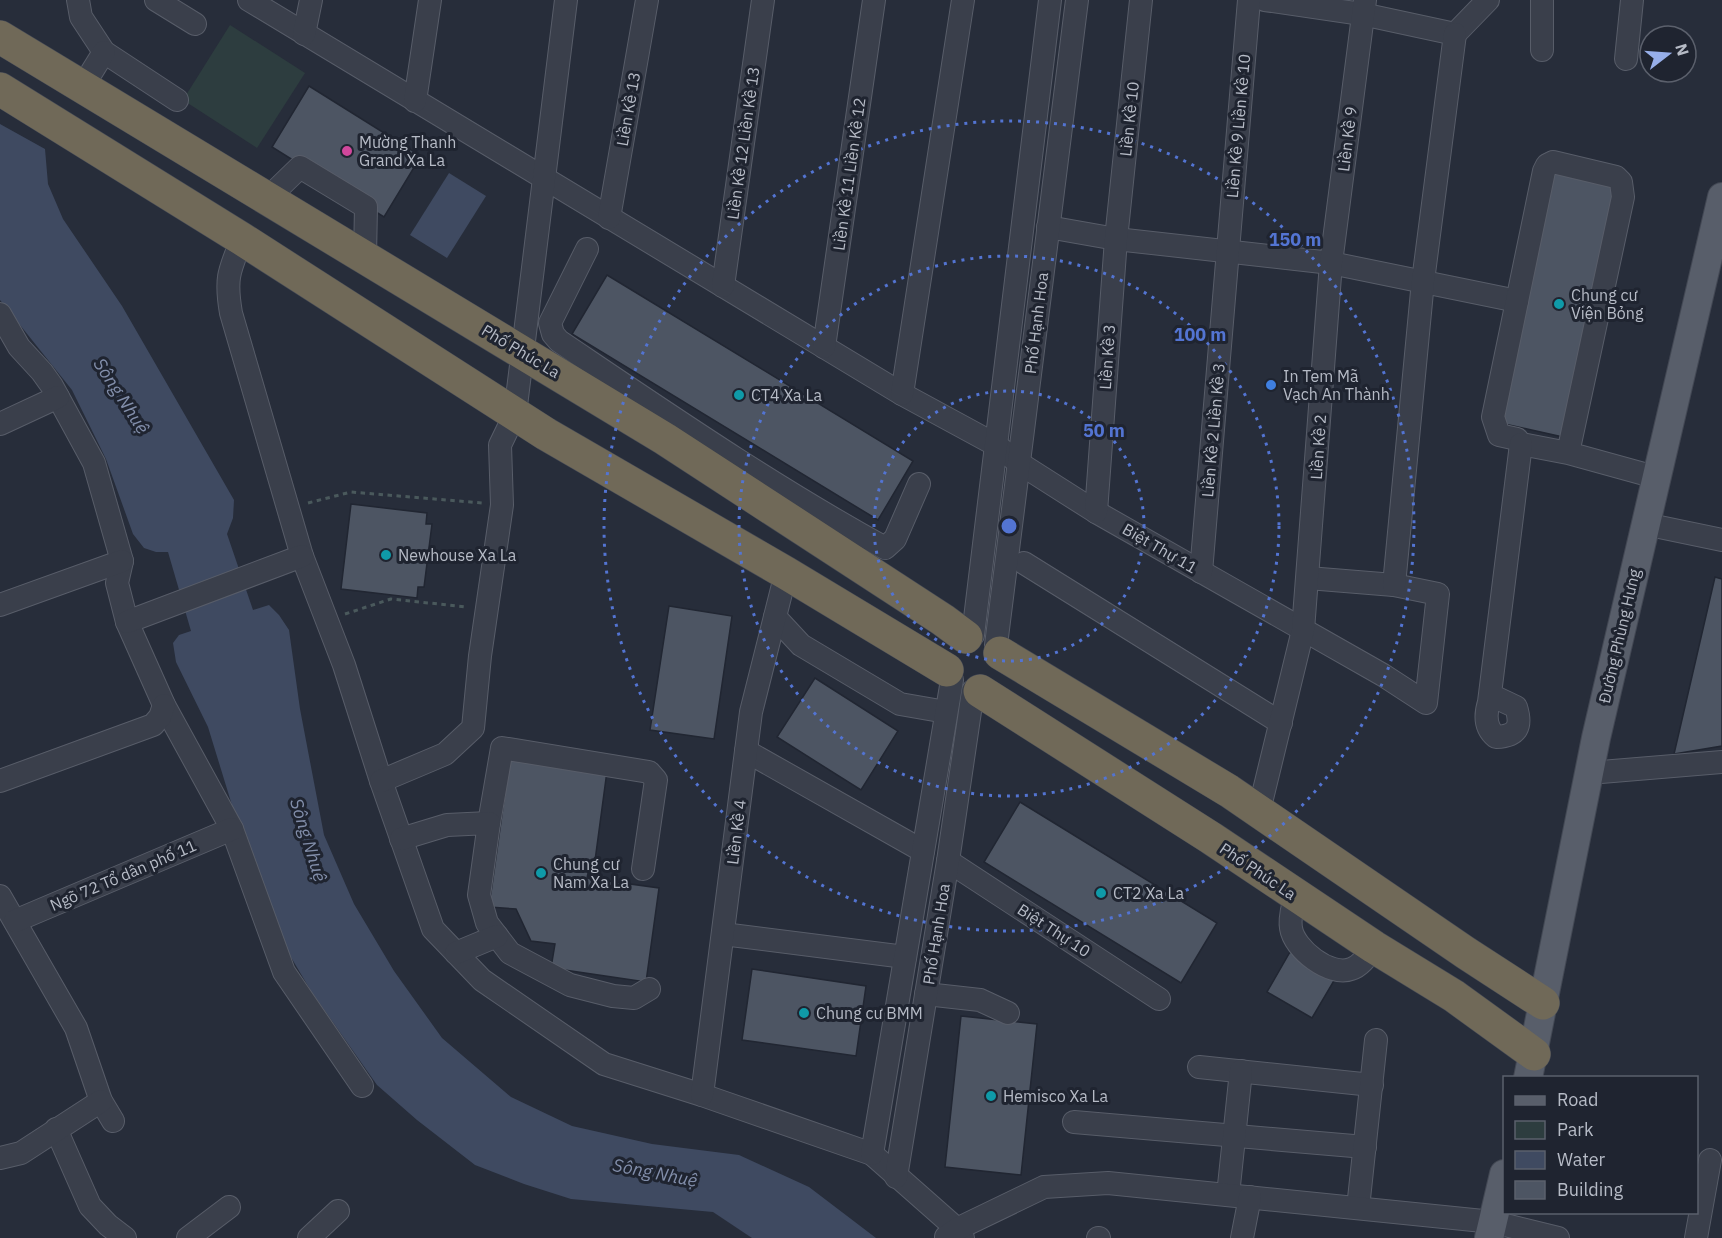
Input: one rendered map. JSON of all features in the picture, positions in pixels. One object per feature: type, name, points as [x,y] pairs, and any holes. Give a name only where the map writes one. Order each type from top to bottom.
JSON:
[{"type":"highway","name":"Phố Phúc La","points":[[0,37],[522,352],[706,453],[933,614],[983,642],[1259,811],[1543,1003]]},
{"type":"highway","name":"Phố Phúc La","points":[[0,89],[242,239],[546,434],[786,573],[1210,838],[1295,896],[1454,996],[1531,1066]]},
{"type":"highway","points":[[956,642],[983,642],[1003,662],[997,680],[990,687],[963,683],[946,660],[950,650],[956,642]]},
{"type":"main road","name":"Đường Phùng Hưng","points":[[1531,1066],[1588,773],[1655,477],[1722,197]]},
{"type":"main road","points":[[1491,1230],[1503,1178]]},
{"type":"street","points":[[78,0],[81,17],[104,52],[177,100]]},
{"type":"street","points":[[156,0],[195,24]]},
{"type":"street","name":"Biệt Thự 11","points":[[249,0],[902,394],[996,445],[1018,463],[1096,512],[1383,675],[1426,703],[1438,594],[1394,585]]},
{"type":"street","points":[[304,34],[311,0]]},
{"type":"street","points":[[415,101],[430,0]]},
{"type":"street","points":[[381,781],[445,754],[473,728],[502,505],[501,445],[515,414],[566,0]]},
{"type":"street","name":"Liền Kề 13","points":[[609,218],[647,0]]},
{"type":"street","name":"Liền Kề 12 Liền Kề 13","points":[[723,286],[763,0]]},
{"type":"street","name":"Liền Kề 11 Liền Kề 12","points":[[824,347],[874,0]]},
{"type":"street","points":[[902,394],[963,0]]},
{"type":"street","name":"Phố Hạnh Hoa","points":[[983,642],[996,445],[1050,0]]},
{"type":"street","name":"Phố Hạnh Hoa","points":[[983,642],[1018,463],[1077,0]]},
{"type":"street","name":"Liền Kề 10","points":[[1116,239],[1141,0]]},
{"type":"street","name":"Liền Kề 9 Liền Kề 10","points":[[1228,252],[1249,0]]},
{"type":"street","points":[[1265,0],[1364,7],[1455,34]]},
{"type":"street","points":[[1308,578],[1394,585],[1424,281],[1455,34],[1488,0]]},
{"type":"street","points":[[1542,0],[1542,50]]},
{"type":"street","points":[[1626,58],[1632,0]]},
{"type":"street","name":"Liền Kề 9","points":[[1331,263],[1364,7]]},
{"type":"street","points":[[76,82],[104,52]]},
{"type":"street","points":[[1568,453],[1623,197],[1621,183],[1616,177],[1553,162],[1547,165],[1544,171],[1493,417],[1499,435],[1516,439],[1521,444],[1568,453],[1655,477]]},
{"type":"street","points":[[268,198],[300,166],[366,207],[365,256]]},
{"type":"street","points":[[1048,227],[1116,239],[1331,263],[1517,301]]},
{"type":"street","points":[[242,239],[229,271],[227,291],[231,313],[302,556],[344,665],[381,781],[433,929],[482,980],[604,1064],[702,1095],[872,1154],[955,1235],[1044,1187],[1108,1183],[1358,1208],[1491,1230],[1558,1238]]},
{"type":"street","name":"Liền Kề 3","points":[[1096,512],[1116,239]]},
{"type":"street","points":[[587,249],[550,323],[552,334],[706,453],[885,548],[895,539],[920,484]]},
{"type":"street","name":"Liền Kề 2 Liền Kề 3","points":[[1201,572],[1228,252]]},
{"type":"street","name":"Liền Kề 2","points":[[1259,811],[1303,630],[1331,263]]},
{"type":"street","points":[[0,314],[14,340],[46,377],[94,463],[122,561],[117,583],[127,622],[164,705],[232,828],[284,972],[362,1086]]},
{"type":"street","points":[[0,424],[58,397]]},
{"type":"street","points":[[1489,702],[1521,444]]},
{"type":"street","points":[[1645,524],[1722,540]]},
{"type":"street","points":[[127,622],[302,556]]},
{"type":"street","points":[[0,605],[122,561]]},
{"type":"street","points":[[1024,563],[1281,723]]},
{"type":"street","name":"Liền Kề 4","points":[[702,1095],[751,712],[786,573]]},
{"type":"street","points":[[775,617],[801,645],[900,704],[946,712]]},
{"type":"street","name":"Phố Hạnh Hoa","points":[[872,1154],[946,712],[963,683]]},
{"type":"street","name":"Phố Hạnh Hoa","points":[[896,1177],[948,861],[963,683]]},
{"type":"street","points":[[0,781],[153,725],[160,717],[164,705]]},
{"type":"street","points":[[643,869],[656,780],[649,772],[502,748],[479,894],[487,923],[510,953],[570,985],[613,996],[634,998],[649,989]]},
{"type":"street","points":[[746,751],[923,851]]},
{"type":"street","points":[[1588,773],[1722,762]]},
{"type":"street","points":[[401,839],[447,825],[489,823]]},
{"type":"street","name":"Ngõ 72 Tổ dân phố 11","points":[[15,921],[232,828]]},
{"type":"street","name":"Biệt Thự 10","points":[[948,861],[1159,999]]},
{"type":"street","points":[[0,896],[76,1028],[101,1101],[113,1121]]},
{"type":"street","points":[[723,934],[905,957]]},
{"type":"street","points":[[456,953],[497,936]]},
{"type":"street","points":[[927,994],[980,1000],[1008,1013]]},
{"type":"street","points":[[1358,1208],[1376,1040]]},
{"type":"street","points":[[1199,1067],[1372,1085]]},
{"type":"street","points":[[1228,1195],[1241,1071]]},
{"type":"street","points":[[0,1158],[21,1153],[101,1101]]},
{"type":"street","points":[[1074,1122],[1365,1147]]},
{"type":"street","points":[[56,1129],[90,1206],[108,1225],[125,1238]]},
{"type":"street","points":[[1696,1238],[1710,1160]]},
{"type":"street","points":[[1242,1238],[1250,1197]]},
{"type":"street","points":[[190,1238],[229,1207]]},
{"type":"street","points":[[309,1238],[338,1211]]},
{"type":"path","points":[[288,508],[351,492],[502,505]]},
{"type":"path","points":[[326,620],[391,599],[487,609]]},
{"type":"green space","points":[[230,25],[305,73],[257,148],[183,100]]},
{"type":"water","name":"Sông Nhuệ","points":[[0,124],[45,149],[48,184],[63,219],[122,306],[234,500],[233,518],[227,534],[253,610],[269,605],[289,630],[300,709],[324,835],[354,904],[394,971],[442,1038],[511,1097],[572,1126],[652,1144],[739,1155],[809,1187],[876,1238],[752,1238],[713,1212],[571,1199],[475,1165],[417,1120],[377,1085],[311,991],[276,932],[239,828],[208,727],[176,662],[173,643],[179,635],[191,631],[168,552],[156,552],[144,548],[133,534],[106,459],[72,390],[0,300]]},
{"type":"water","points":[[449,173],[486,196],[447,258],[410,235]]},
{"type":"building","name":"Mường Thanh Grand Xa La","points":[[309,86],[421,156],[384,217],[272,147]]},
{"type":"building","name":"Chung cư Viện Bỏng","points":[[1554,171],[1617,185],[1563,437],[1500,423]]},
{"type":"building","name":"CT4 Xa La","points":[[607,275],[913,461],[878,520],[572,334]]},
{"type":"building","name":"Newhouse Xa La","points":[[351,504],[427,513],[426,524],[432,524],[424,587],[418,587],[417,598],[341,589]]},
{"type":"building","points":[[1715,577],[1722,579],[1722,746],[1674,754]]},
{"type":"building","points":[[669,606],[732,616],[714,739],[650,730]]},
{"type":"building","points":[[815,678],[898,731],[861,790],[777,737]]},
{"type":"building","name":"Chung cư Nam Xa La","points":[[510,757],[607,771],[594,868],[589,868],[587,878],[659,888],[646,982],[551,968],[555,944],[531,941],[516,909],[489,907]]},
{"type":"building","name":"CT2 Xa La","points":[[1020,802],[1217,923],[1181,983],[984,862]]},
{"type":"building","points":[[1290,952],[1335,979],[1312,1018],[1267,992]]},
{"type":"building","name":"Chung cư BMM","points":[[752,969],[866,986],[856,1056],[742,1040]]},
{"type":"building","name":"Hemisco Xa La","points":[[961,1016],[1037,1024],[1021,1175],[945,1167]]},
{"type":"place","name":"Mường Thanh Grand Xa La","points":[[347,151]]},
{"type":"place","name":"Chung cư Viện Bỏng","points":[[1559,304]]},
{"type":"place","name":"In Tem Mã Vạch An Thành","points":[[1271,385]]},
{"type":"place","name":"CT4 Xa La","points":[[739,395]]},
{"type":"place","name":"Newhouse Xa La","points":[[386,555]]},
{"type":"place","name":"Chung cư Nam Xa La","points":[[541,873]]},
{"type":"place","name":"CT2 Xa La","points":[[1101,893]]},
{"type":"place","name":"Chung cư BMM","points":[[804,1013]]},
{"type":"place","name":"Hemisco Xa La","points":[[991,1096]]}]
